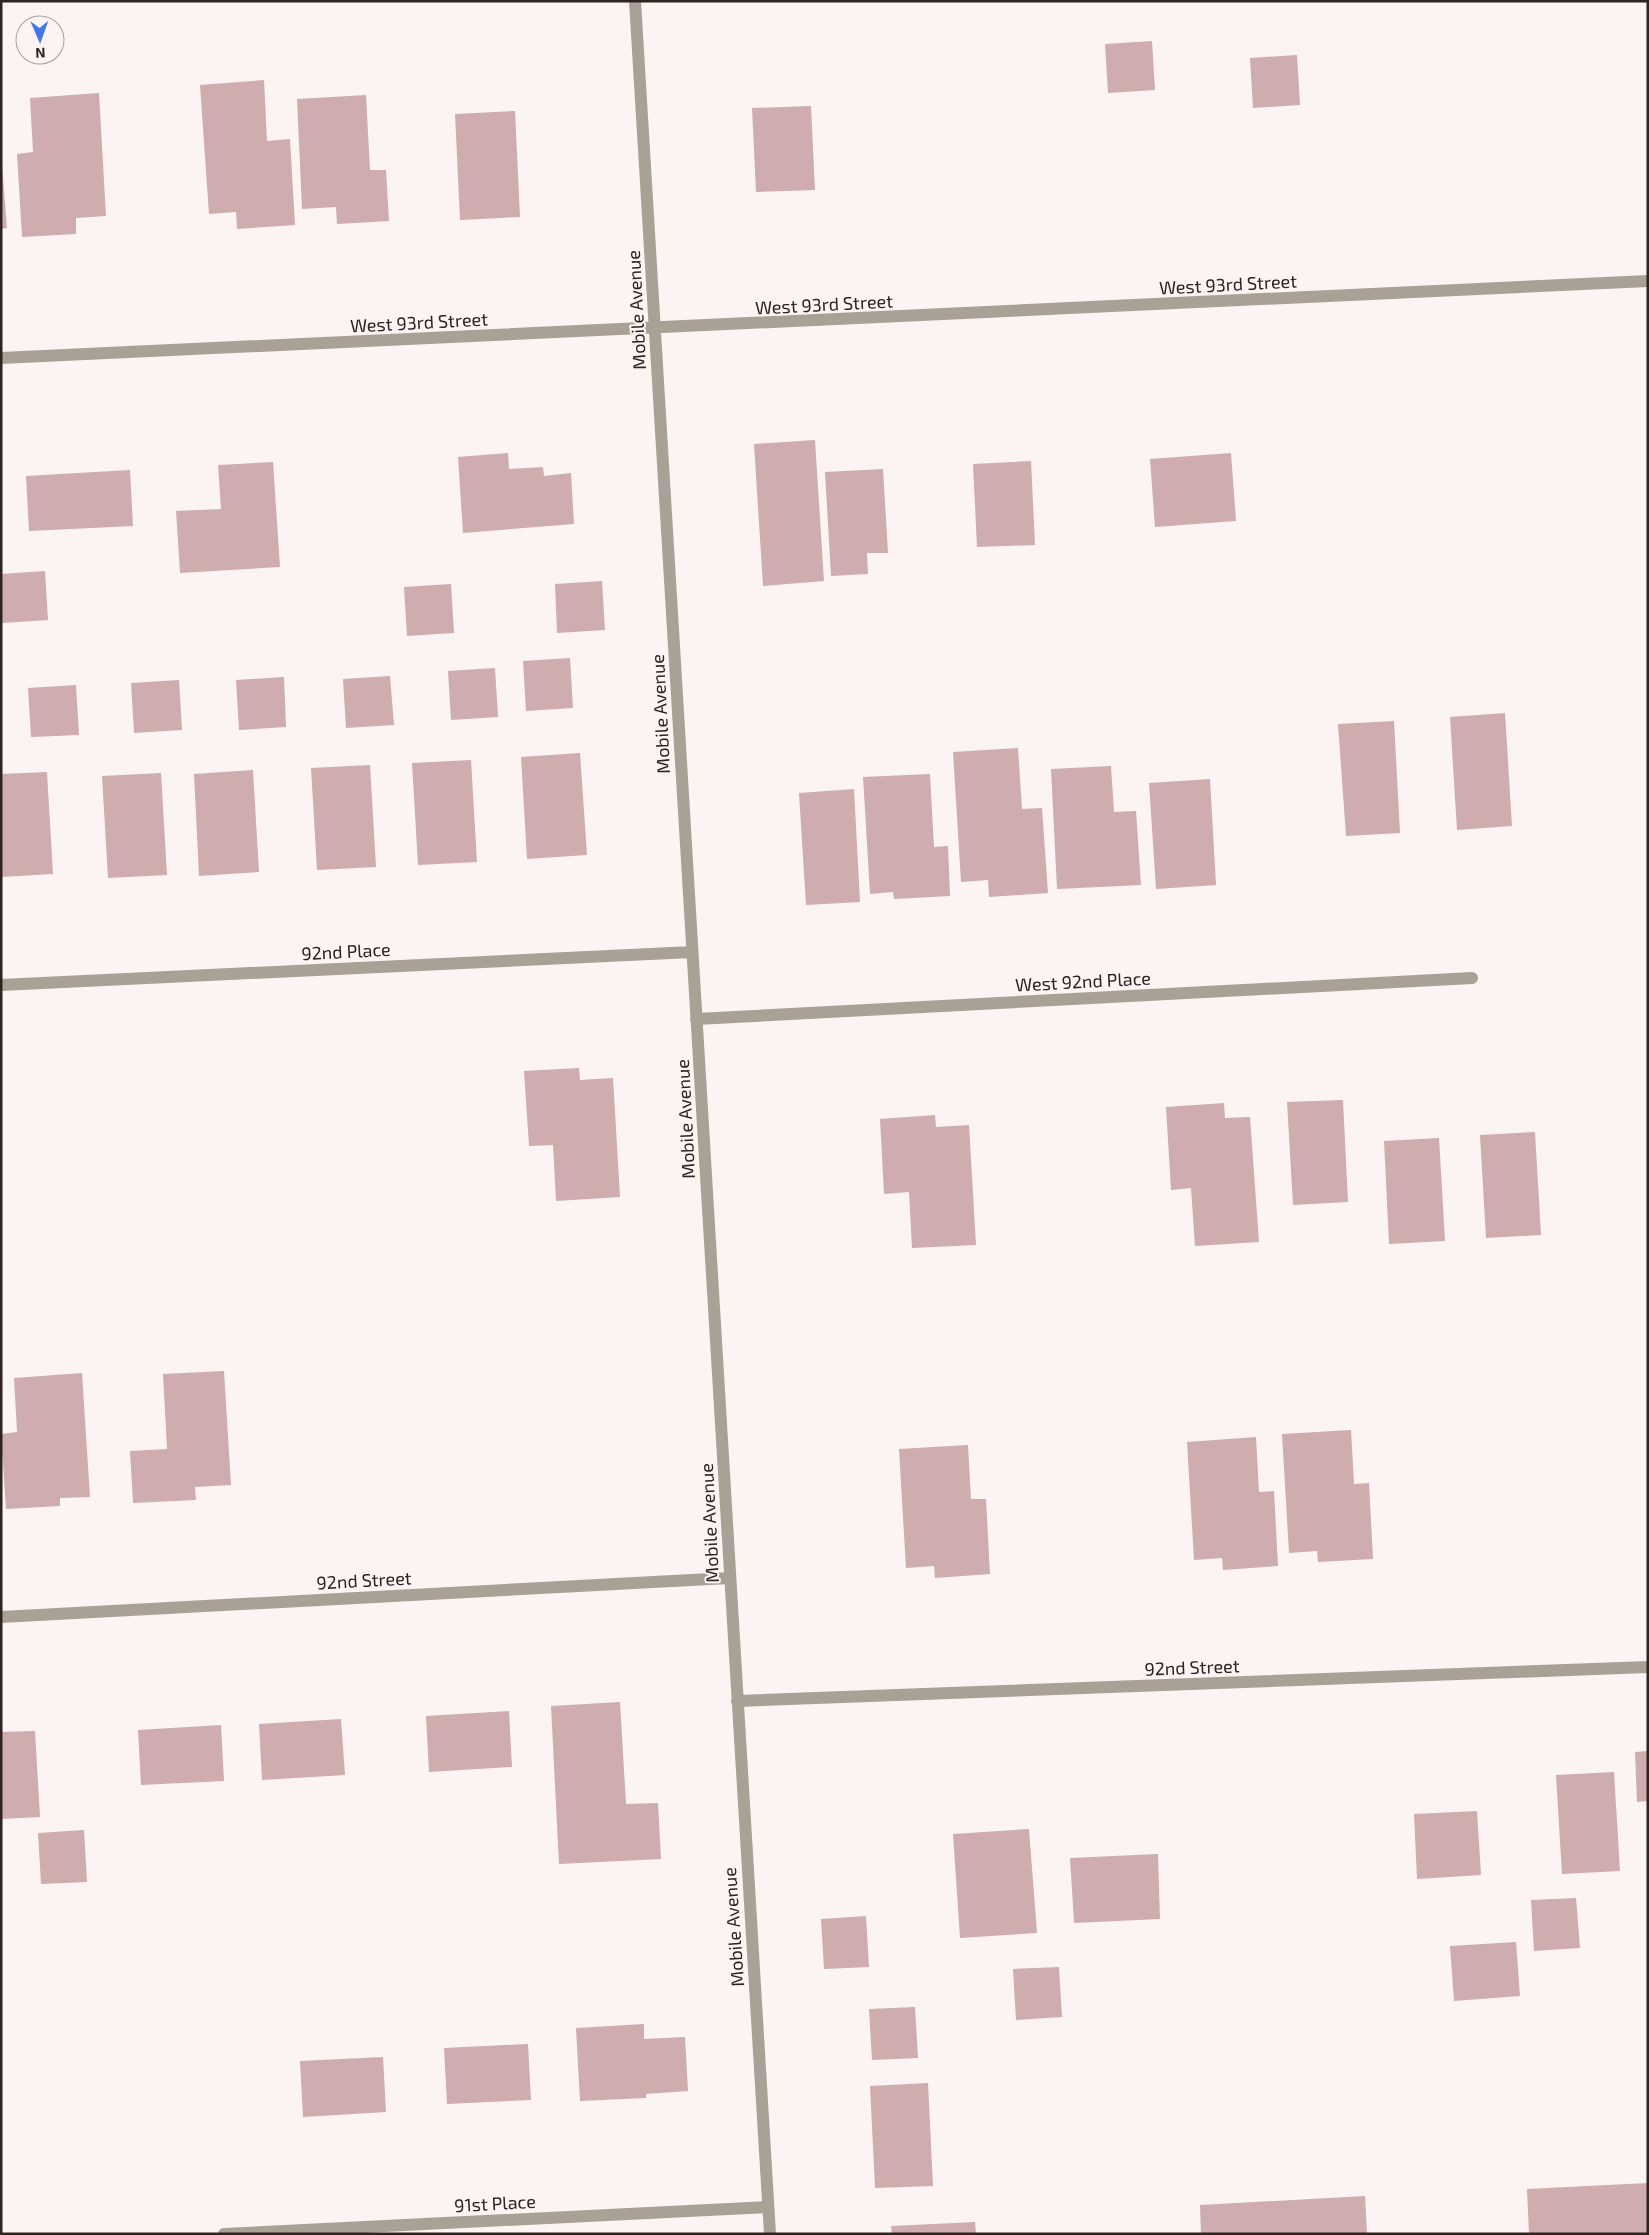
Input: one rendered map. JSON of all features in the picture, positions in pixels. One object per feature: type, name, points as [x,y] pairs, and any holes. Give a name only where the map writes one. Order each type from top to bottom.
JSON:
[{"type":"street","name":"Mobile Avenue","points":[[635,1],[770,2234]]},
{"type":"street","name":"West 93rd Street","points":[[1,358],[655,329],[1648,281]]},
{"type":"street","name":"92nd Place","points":[[1,985],[692,952]]},
{"type":"street","name":"West 92nd Place","points":[[696,1019],[1472,978]]},
{"type":"street","name":"92nd Street","points":[[1,1616],[730,1578]]},
{"type":"street","name":"92nd Street","points":[[737,1701],[1648,1667]]},
{"type":"street","name":"91st Place","points":[[224,2234],[768,2207]]},
{"type":"building","points":[[1152,41],[1155,90],[1108,93],[1105,44]]},
{"type":"building","points":[[1297,55],[1300,105],[1253,108],[1250,58]]},
{"type":"building","points":[[264,80],[267,141],[290,139],[295,225],[237,229],[236,212],[209,214],[200,85]]},
{"type":"building","points":[[99,93],[106,216],[76,218],[76,234],[22,237],[17,154],[33,152],[30,98]]},
{"type":"building","points":[[366,95],[370,170],[386,170],[389,221],[337,224],[336,207],[302,209],[297,99]]},
{"type":"building","points":[[811,106],[815,190],[756,192],[752,108]]},
{"type":"building","points":[[515,111],[520,217],[460,220],[455,114]]},
{"type":"building","points":[[1,152],[7,228],[1,229]]},
{"type":"building","points":[[815,440],[824,581],[763,586],[754,444]]},
{"type":"building","points":[[508,453],[509,469],[543,467],[544,476],[571,473],[574,524],[463,533],[458,457]]},
{"type":"building","points":[[1231,453],[1236,521],[1155,527],[1150,459]]},
{"type":"building","points":[[1031,461],[1035,545],[977,547],[973,464]]},
{"type":"building","points":[[273,462],[280,567],[180,573],[176,511],[221,509],[218,465]]},
{"type":"building","points":[[883,469],[888,553],[867,553],[868,574],[831,576],[825,472]]},
{"type":"building","points":[[130,470],[133,526],[29,531],[26,476]]},
{"type":"building","points":[[45,571],[48,620],[1,623],[1,574]]},
{"type":"building","points":[[602,581],[605,630],[557,633],[555,584]]},
{"type":"building","points":[[451,584],[454,633],[407,636],[404,587]]},
{"type":"building","points":[[570,658],[573,708],[526,711],[523,661]]},
{"type":"building","points":[[495,668],[498,717],[451,720],[448,671]]},
{"type":"building","points":[[390,676],[394,725],[346,728],[343,679]]},
{"type":"building","points":[[284,677],[286,727],[239,730],[236,680]]},
{"type":"building","points":[[179,680],[182,730],[134,733],[131,683]]},
{"type":"building","points":[[76,685],[79,735],[31,737],[28,688]]},
{"type":"building","points":[[1505,713],[1512,826],[1457,830],[1450,717]]},
{"type":"building","points":[[1394,721],[1400,833],[1346,836],[1338,724]]},
{"type":"building","points":[[1018,748],[1022,809],[1042,808],[1048,893],[989,897],[988,880],[961,882],[953,752]]},
{"type":"building","points":[[580,753],[587,855],[527,859],[521,757]]},
{"type":"building","points":[[471,760],[477,862],[418,865],[412,763]]},
{"type":"building","points":[[370,765],[376,867],[317,870],[311,768]]},
{"type":"building","points":[[1111,766],[1114,812],[1136,811],[1141,885],[1057,889],[1051,769]]},
{"type":"building","points":[[253,770],[259,872],[199,876],[194,774]]},
{"type":"building","points":[[47,772],[53,874],[1,877],[1,774]]},
{"type":"building","points":[[161,773],[167,875],[108,878],[102,776]]},
{"type":"building","points":[[930,774],[934,847],[948,846],[950,896],[894,899],[893,892],[870,894],[863,777]]},
{"type":"building","points":[[1210,779],[1216,885],[1156,889],[1149,783]]},
{"type":"building","points":[[854,789],[860,902],[806,905],[799,793]]},
{"type":"building","points":[[579,1068],[580,1080],[613,1078],[620,1197],[556,1201],[553,1145],[529,1146],[524,1071]]},
{"type":"building","points":[[1343,1100],[1348,1202],[1293,1205],[1287,1102]]},
{"type":"building","points":[[1224,1103],[1225,1118],[1250,1117],[1259,1242],[1195,1246],[1191,1188],[1171,1190],[1166,1107]]},
{"type":"building","points":[[935,1115],[936,1127],[969,1125],[976,1245],[912,1248],[909,1192],[884,1194],[880,1119]]},
{"type":"building","points":[[1535,1132],[1541,1235],[1486,1238],[1480,1135]]},
{"type":"building","points":[[1439,1138],[1445,1241],[1389,1244],[1384,1141]]},
{"type":"building","points":[[224,1371],[231,1485],[195,1487],[196,1500],[133,1503],[130,1451],[167,1449],[163,1374]]},
{"type":"building","points":[[82,1373],[90,1497],[60,1498],[60,1506],[6,1509],[1,1434],[17,1432],[14,1378]]},
{"type":"building","points":[[1351,1430],[1354,1484],[1369,1483],[1373,1559],[1318,1562],[1317,1551],[1289,1553],[1282,1434]]},
{"type":"building","points":[[1256,1437],[1259,1492],[1274,1491],[1278,1566],[1223,1570],[1222,1558],[1194,1560],[1187,1442]]},
{"type":"building","points":[[968,1445],[971,1499],[986,1499],[990,1574],[935,1578],[934,1566],[906,1568],[899,1449]]},
{"type":"building","points":[[620,1702],[626,1804],[658,1803],[661,1859],[559,1864],[551,1706]]},
{"type":"building","points":[[509,1711],[512,1767],[429,1772],[426,1716]]},
{"type":"building","points":[[341,1719],[345,1775],[262,1780],[259,1724]]},
{"type":"building","points":[[221,1725],[224,1781],[141,1785],[138,1730]]},
{"type":"building","points":[[35,1731],[40,1817],[1,1819],[1,1732]]},
{"type":"building","points":[[1648,1751],[1648,1801],[1637,1802],[1635,1752]]},
{"type":"building","points":[[1614,1772],[1620,1871],[1562,1874],[1556,1775]]},
{"type":"building","points":[[1477,1811],[1481,1875],[1417,1879],[1414,1814]]},
{"type":"building","points":[[1029,1829],[1037,1933],[960,1938],[953,1834]]},
{"type":"building","points":[[84,1830],[87,1882],[41,1884],[38,1833]]},
{"type":"building","points":[[1158,1854],[1160,1919],[1074,1923],[1070,1858]]},
{"type":"building","points":[[1576,1898],[1580,1948],[1534,1951],[1531,1900]]},
{"type":"building","points":[[866,1916],[869,1967],[824,1969],[821,1919]]},
{"type":"building","points":[[1516,1942],[1520,1996],[1454,2001],[1450,1946]]},
{"type":"building","points":[[1059,1967],[1062,2017],[1016,2020],[1013,1969]]},
{"type":"building","points":[[915,2007],[918,2058],[872,2060],[869,2009]]},
{"type":"building","points":[[644,2024],[644,2039],[685,2037],[688,2091],[646,2094],[646,2098],[580,2101],[576,2028]]},
{"type":"building","points":[[528,2044],[531,2100],[447,2104],[444,2048]]},
{"type":"building","points":[[383,2057],[386,2112],[303,2117],[300,2061]]},
{"type":"building","points":[[928,2083],[933,2186],[875,2188],[870,2086]]},
{"type":"building","points":[[1648,2183],[1648,2234],[1529,2234],[1527,2189]]},
{"type":"building","points":[[1365,2196],[1367,2234],[1201,2234],[1200,2205]]},
{"type":"building","points":[[975,2222],[976,2234],[892,2234],[891,2226]]}]
